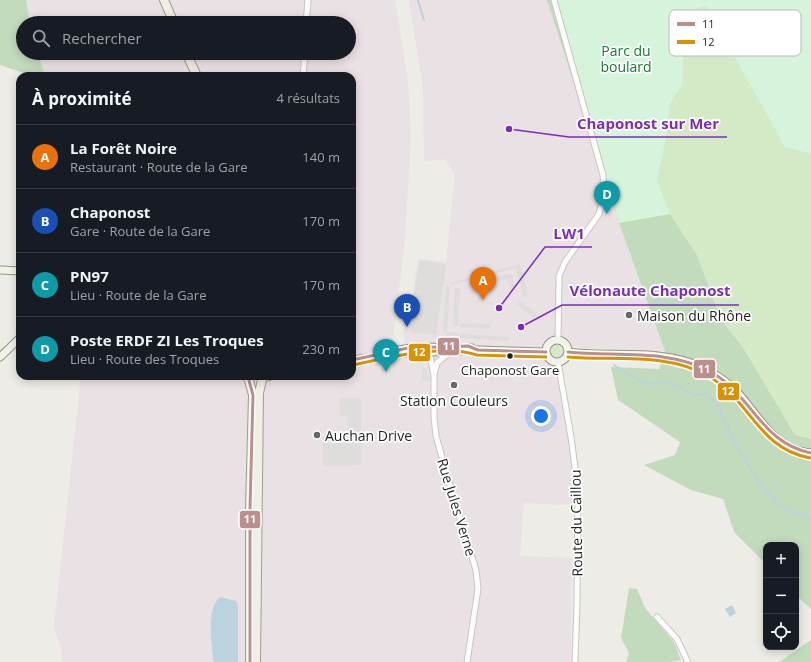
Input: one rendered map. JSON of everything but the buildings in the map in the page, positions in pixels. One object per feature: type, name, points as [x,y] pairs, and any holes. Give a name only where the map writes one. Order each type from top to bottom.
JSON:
[{"type":"main road","points":[[164,0],[171,16]]},
{"type":"main road","points":[[189,60],[195,72]]},
{"type":"main road","points":[[0,270],[16,272]]},
{"type":"main road","points":[[558,340],[564,342],[568,352],[565,359],[558,362],[549,358],[546,352],[549,344],[558,340]]},
{"type":"main road","points":[[0,357],[16,342]]},
{"type":"main road","points":[[367,358],[390,351],[417,347],[468,346],[478,350]]},
{"type":"main road","points":[[356,359],[429,352],[478,350],[546,352]]},
{"type":"main road","points":[[568,352],[658,357],[682,361],[699,366],[727,383],[777,440],[792,449],[811,452]]},
{"type":"main road","points":[[248,380],[253,395],[250,508],[250,662]]},
{"type":"main road","points":[[256,662],[260,393],[266,380]]},
{"type":"street","points":[[307,16],[308,0]]},
{"type":"street","points":[[554,0],[603,175],[604,194],[599,214],[565,262],[559,276],[558,340]]},
{"type":"street","points":[[303,72],[304,60]]},
{"type":"street","name":"Rue Jules Verne","points":[[429,352],[434,375],[434,417],[436,436],[476,570],[478,589],[467,662]]},
{"type":"street","points":[[434,375],[437,363],[450,352]]},
{"type":"street","name":"Route du Caillou","points":[[558,362],[574,455],[578,491],[575,662]]},
{"type":"street","points":[[657,617],[677,639],[688,662]]},
{"type":"shaded area","points":[[26,0],[395,0],[408,80],[411,137],[405,239],[392,347],[404,344],[405,338],[408,338],[408,333],[410,333],[410,320],[418,259],[446,262],[455,174],[444,159],[424,161],[423,89],[409,0],[548,0],[619,223],[665,351],[589,349],[575,346],[556,372],[584,506],[524,503],[520,556],[572,558],[571,662],[62,662],[61,651],[54,626],[81,380],[356,380],[356,72],[44,72],[40,60],[356,60],[356,16],[29,16]]},
{"type":"shaded area","points":[[419,260],[446,264],[436,335],[411,332],[412,321],[410,320]]},
{"type":"shaded area","points":[[520,264],[528,295],[523,296],[516,268],[450,285],[451,283]]},
{"type":"shaded area","points":[[511,274],[515,289],[511,291],[507,279],[491,283],[490,279]]},
{"type":"shaded area","points":[[446,286],[450,286],[447,332],[443,332]]},
{"type":"shaded area","points":[[455,288],[460,288],[458,326],[453,325]]},
{"type":"shaded area","points":[[520,300],[537,314],[534,318],[516,304]]},
{"type":"shaded area","points":[[405,320],[413,321],[408,338],[403,337]]},
{"type":"shaded area","points":[[461,323],[491,324],[490,329],[461,327]]},
{"type":"shaded area","points":[[447,332],[458,333],[458,337],[447,337]]},
{"type":"shaded area","points":[[460,334],[509,337],[509,341],[460,338]]},
{"type":"shaded area","points":[[423,366],[427,372],[430,381],[421,380]]},
{"type":"shaded area","points":[[339,398],[361,398],[361,465],[323,466],[323,441],[329,441],[329,443],[348,443],[347,415],[340,416]]},
{"type":"green space","points":[[0,0],[26,0],[29,16],[16,16],[16,60],[40,60],[44,72],[21,72],[0,65]]},
{"type":"green space","name":"Parc du boulard","points":[[547,0],[811,0],[811,154],[785,147],[734,56],[801,56],[801,10],[708,10],[706,6],[693,10],[669,10],[669,56],[684,56],[682,85],[670,104],[666,139],[657,180],[670,214],[697,255],[721,320],[742,346],[795,435],[811,439],[811,609],[799,598],[799,542],[763,542],[763,561],[734,532],[723,499],[691,490],[644,465],[675,455],[680,442],[618,400],[611,367],[659,369],[665,351],[619,223]]},
{"type":"green space","points":[[554,0],[811,0],[811,154],[785,147],[734,56],[801,56],[801,10],[708,10],[706,6],[693,10],[669,10],[669,56],[684,56],[682,85],[670,104],[666,139],[657,180],[670,214],[619,223]]},
{"type":"green space","points":[[706,6],[708,10],[693,10]]},
{"type":"green space","points":[[684,56],[734,56],[785,147],[811,154],[811,439],[795,435],[742,346],[721,320],[697,255],[670,214],[657,180],[666,139],[670,104],[682,85]]},
{"type":"green space","points":[[555,345],[559,345],[563,351],[559,357],[555,357],[551,353],[551,349]]},
{"type":"green space","points":[[629,588],[637,589],[645,608],[674,642],[681,660],[669,662],[626,662],[629,653],[621,638]]},
{"type":"green space","points":[[811,640],[811,662],[779,662],[796,650],[799,650],[799,648]]},
{"type":"water","points":[[220,597],[236,601],[238,605],[238,662],[214,662],[213,660],[211,617],[216,602]]},
{"type":"water","points":[[732,605],[736,613],[730,617],[725,609]]},
{"type":"waterway","points":[[418,0],[424,20]]},
{"type":"waterway","points":[[614,365],[637,380],[649,384],[667,382],[683,388],[693,395],[706,394],[717,404],[733,440],[759,482],[778,504],[811,520]]},
{"type":"transit line","name":"11","points":[[356,359],[408,348],[468,346],[478,350],[546,352]]},
{"type":"transit line","name":"12","points":[[356,364],[399,355],[432,351],[463,352],[477,355],[546,357]]},
{"type":"transit line","name":"11","points":[[568,352],[660,356],[694,364],[711,372],[725,382],[780,440],[794,448],[811,453]]},
{"type":"transit line","name":"12","points":[[568,357],[657,360],[692,368],[723,386],[766,434],[778,444],[792,453],[810,458]]},
{"type":"transit line","name":"11","points":[[249,380],[253,395],[250,508],[250,662]]},
{"type":"place","name":"Chaponost sur Mer","points":[[509,129]]},
{"type":"place","name":"Poste ERDF ZI Les Troques","points":[[607,214]]},
{"type":"place","name":"La Forêt Noire","points":[[483,300]]},
{"type":"place","name":"LW1","points":[[499,308]]},
{"type":"place","name":"Maison du Rhône","points":[[629,315]]},
{"type":"place","name":"Chaponost","points":[[407,327]]},
{"type":"place","name":"Vélonaute Chaponost","points":[[521,327]]},
{"type":"place","name":"Chaponost Gare","points":[[510,356]]},
{"type":"place","name":"PN97","points":[[386,372]]},
{"type":"place","name":"Station Couleurs","points":[[454,385]]},
{"type":"place","name":"Auchan Drive","points":[[317,435]]}]
